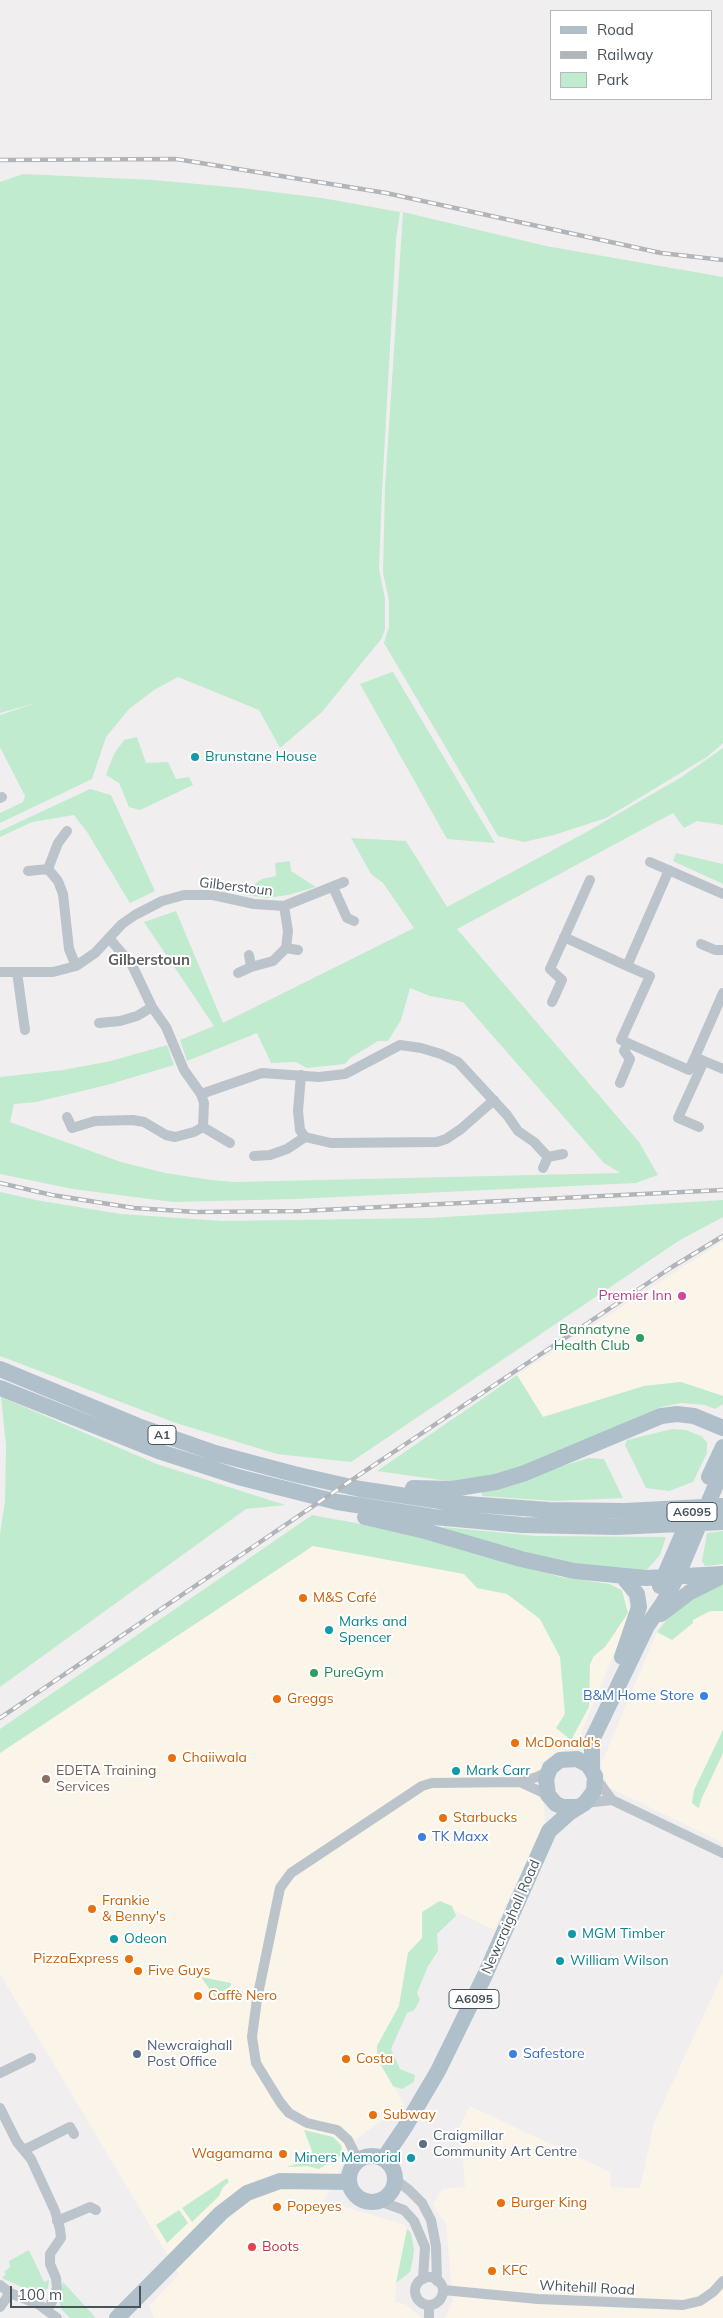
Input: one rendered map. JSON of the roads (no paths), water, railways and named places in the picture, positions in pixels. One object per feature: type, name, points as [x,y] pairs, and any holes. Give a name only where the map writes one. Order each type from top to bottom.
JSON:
[{"type":"main road","name":"A1","points":[[0,1369],[168,1437],[255,1464],[359,1488],[453,1503],[512,1508],[583,1511],[723,1506]]},
{"type":"main road","name":"A1","points":[[0,1388],[107,1432],[211,1469],[271,1495],[307,1499],[332,1505]]},
{"type":"main road","points":[[359,1488],[395,1486],[452,1489],[496,1482],[541,1467],[650,1420],[671,1414],[694,1416],[723,1428]]},
{"type":"main road","name":"Newcraighall Road","points":[[384,2158],[406,2127],[438,2072],[485,1975],[549,1832],[549,1797],[546,1779],[549,1771],[560,1760],[570,1758],[592,1740],[638,1643],[663,1603],[670,1577],[723,1447]]},
{"type":"main road","name":"Newcraighall Road","points":[[670,1577],[723,1468]]},
{"type":"main road","points":[[332,1505],[553,1567],[623,1577],[723,1575]]},
{"type":"main road","points":[[332,1505],[496,1524],[562,1527],[653,1526],[723,1522]]},
{"type":"main road","points":[[638,1643],[669,1605],[723,1575]]},
{"type":"main road","points":[[609,1703],[639,1607],[637,1594],[623,1577]]},
{"type":"main road","name":"Newcraighall Road","points":[[549,1832],[582,1805],[594,1791],[592,1740]]},
{"type":"main road","points":[[570,1758],[583,1761],[593,1773]]},
{"type":"main road","points":[[549,1797],[563,1807],[582,1805]]},
{"type":"main road","points":[[368,2155],[384,2158],[393,2168],[396,2180],[390,2194],[379,2201],[362,2200],[352,2191],[349,2182],[351,2167],[358,2160],[368,2155]]},
{"type":"main road","points":[[118,2317],[221,2213],[247,2192],[280,2181],[349,2182]]},
{"type":"street","points":[[48,869],[58,844],[67,831]]},
{"type":"street","points":[[650,862],[723,894]]},
{"type":"street","points":[[28,871],[48,869]]},
{"type":"street","points":[[48,869],[58,881],[63,894],[69,948],[76,966]]},
{"type":"street","points":[[627,966],[669,870]]},
{"type":"street","points":[[552,1002],[562,980],[550,969],[590,880]]},
{"type":"street","name":"Gilberstoun","points":[[0,972],[53,972],[76,966],[95,953],[122,924],[162,901],[184,895],[212,895],[254,904],[284,906],[344,882]]},
{"type":"street","points":[[333,888],[347,921]]},
{"type":"street","name":"Gilberstoun","points":[[284,906],[288,930],[286,948]]},
{"type":"street","points":[[564,937],[650,976],[621,1040],[689,1070],[699,1059]]},
{"type":"street","points":[[109,938],[132,965],[152,1007],[166,1027],[184,1070],[200,1094],[204,1104],[203,1127]]},
{"type":"street","points":[[701,944],[715,950],[723,950]]},
{"type":"street","points":[[238,973],[251,966],[273,961],[286,948],[298,950]]},
{"type":"street","points":[[249,955],[251,966]]},
{"type":"street","points":[[18,972],[25,1030]]},
{"type":"street","points":[[699,1127],[678,1118],[723,993]]},
{"type":"street","points":[[99,1023],[120,1021],[137,1016],[152,1007]]},
{"type":"street","points":[[620,1083],[630,1059],[624,1051],[628,1043]]},
{"type":"street","points":[[200,1094],[262,1073],[319,1077],[345,1074],[400,1045],[421,1048],[458,1062],[494,1100],[518,1131],[534,1142],[548,1157]]},
{"type":"street","points":[[699,1059],[723,1070]]},
{"type":"street","points":[[301,1075],[298,1111],[300,1130],[304,1137],[331,1143],[437,1142],[446,1139],[461,1128],[494,1100]]},
{"type":"street","points":[[67,1117],[72,1128],[95,1121],[133,1120],[144,1122],[166,1136],[175,1137],[194,1132],[203,1127]]},
{"type":"street","points":[[203,1127],[230,1143]]},
{"type":"street","points":[[254,1156],[270,1155],[287,1149],[304,1137]]},
{"type":"street","points":[[548,1157],[563,1154]]},
{"type":"street","points":[[543,1168],[548,1157]]},
{"type":"street","points":[[358,2160],[348,2140],[337,2130],[307,2123],[290,2113],[280,2102],[256,2063],[252,2037],[256,1999],[280,1888],[292,1873],[422,1786],[432,1783],[520,1782],[549,1771]]},
{"type":"street","points":[[593,1773],[612,1800],[723,1853]]},
{"type":"street","points":[[520,1782],[549,1797]]},
{"type":"street","points":[[582,1805],[612,1800]]},
{"type":"street","points":[[0,2073],[31,2058]]},
{"type":"street","points":[[0,2108],[17,2142],[31,2159],[55,2211],[61,2238],[50,2254],[49,2259],[56,2278],[57,2288],[53,2300],[46,2310]]},
{"type":"street","points":[[24,2150],[70,2127],[74,2134]]},
{"type":"street","points":[[396,2180],[422,2203],[432,2220],[440,2285],[438,2302],[429,2305],[419,2302],[415,2295],[415,2287],[423,2279],[430,2278],[440,2285]]},
{"type":"street","points":[[379,2201],[404,2210],[414,2221],[425,2247],[423,2279]]},
{"type":"street","points":[[57,2221],[90,2207],[96,2210]]},
{"type":"street","name":"Whitehill Road","points":[[440,2285],[538,2299],[683,2305],[700,2301],[713,2292],[723,2281]]},
{"type":"street","points":[[0,2285],[10,2293],[46,2310],[57,2318]]},
{"type":"street","points":[[0,2307],[10,2293]]},
{"type":"street","points":[[429,2305],[429,2318]]},
{"type":"railway","points":[[0,160],[176,159],[386,193],[661,253],[723,260]]},
{"type":"railway","points":[[0,1183],[52,1195],[134,1208],[196,1212],[301,1211],[723,1190]]},
{"type":"railway","points":[[0,1718],[368,1469],[672,1267],[723,1236]]},
{"type":"place","name":"Brunstane House","points":[[195,757]]},
{"type":"place","name":"Premier Inn","points":[[682,1296]]},
{"type":"place","name":"Bannatyne Health Club","points":[[640,1338]]},
{"type":"place","name":"M&S Café","points":[[303,1598]]},
{"type":"place","name":"Marks and Spencer","points":[[329,1630]]},
{"type":"place","name":"PureGym","points":[[314,1673]]},
{"type":"place","name":"B&M Home Store","points":[[704,1696]]},
{"type":"place","name":"Greggs","points":[[277,1699]]},
{"type":"place","name":"McDonald's","points":[[515,1743]]},
{"type":"place","name":"Chaiiwala","points":[[172,1758]]},
{"type":"place","name":"Mark Carr","points":[[456,1771]]},
{"type":"place","name":"EDETA Training Services","points":[[46,1779]]},
{"type":"place","name":"Starbucks","points":[[443,1818]]},
{"type":"place","name":"TK Maxx","points":[[422,1837]]},
{"type":"place","name":"Frankie & Benny's","points":[[92,1909]]},
{"type":"place","name":"MGM Timber","points":[[572,1934]]},
{"type":"place","name":"Odeon","points":[[114,1939]]},
{"type":"place","name":"PizzaExpress","points":[[129,1959]]},
{"type":"place","name":"William Wilson","points":[[560,1961]]},
{"type":"place","name":"Five Guys","points":[[138,1971]]},
{"type":"place","name":"Caffè Nero","points":[[198,1996]]},
{"type":"place","name":"Newcraighall Post Office","points":[[137,2054]]},
{"type":"place","name":"Safestore","points":[[513,2054]]},
{"type":"place","name":"Costa","points":[[346,2059]]},
{"type":"place","name":"Subway","points":[[373,2115]]},
{"type":"place","name":"Craigmillar Community Art Centre","points":[[423,2144]]},
{"type":"place","name":"Wagamama","points":[[283,2154]]},
{"type":"place","name":"Miners Memorial","points":[[411,2158]]},
{"type":"place","name":"Burger King","points":[[501,2203]]},
{"type":"place","name":"Popeyes","points":[[277,2207]]},
{"type":"place","name":"Boots","points":[[252,2247]]},
{"type":"place","name":"KFC","points":[[492,2271]]},
{"type":"district","name":"Gilberstoun","points":[[149,960]]}]
